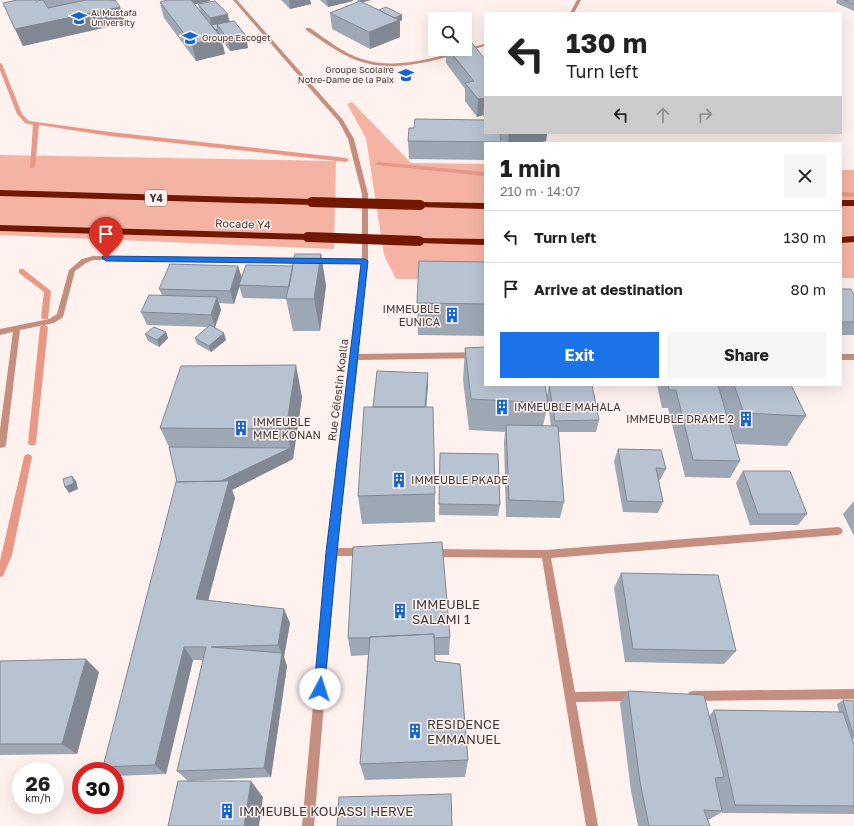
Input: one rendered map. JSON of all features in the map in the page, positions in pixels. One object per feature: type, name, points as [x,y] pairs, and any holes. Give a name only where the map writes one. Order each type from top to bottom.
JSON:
[{"type":"highway","name":"Y4","points":[[0,193],[484,206]]},
{"type":"highway","points":[[842,203],[854,203]]},
{"type":"highway","name":"Rocade Y4","points":[[0,228],[484,242]]},
{"type":"highway","points":[[842,240],[854,239]]},
{"type":"street","name":"Rue Célestin Koalla","points":[[235,0],[342,120],[351,138],[365,194],[365,261],[332,552],[308,826]]},
{"type":"street","points":[[573,12],[579,0]]},
{"type":"street","points":[[308,30],[350,55],[366,62],[387,65],[409,63],[484,45]]},
{"type":"street","points":[[0,332],[51,322],[57,318],[60,315],[72,270],[84,261],[93,258],[365,261]]},
{"type":"street","points":[[2,445],[17,328]]},
{"type":"street","points":[[354,357],[484,355]]},
{"type":"street","points":[[842,357],[854,357]]},
{"type":"street","points":[[427,553],[546,554],[838,531]]},
{"type":"street","points":[[332,552],[371,552]]},
{"type":"street","points":[[546,554],[592,826]]},
{"type":"street","points":[[681,696],[854,694]]},
{"type":"street","points":[[570,697],[649,696]]},
{"type":"shaded area","points":[[352,102],[411,163],[484,164],[484,279],[396,279],[384,255],[366,138],[347,104]]},
{"type":"shaded area","points":[[0,155],[336,161],[334,249],[0,235]]},
{"type":"shaded area","points":[[842,170],[854,170],[854,278],[842,278]]},
{"type":"building","points":[[17,0],[43,0],[48,8],[86,0],[115,0],[120,7],[15,29],[3,3]]},
{"type":"building","points":[[167,0],[191,0],[221,37],[192,44],[160,2]]},
{"type":"building","points":[[844,0],[854,0],[854,4]]},
{"type":"building","points":[[215,1],[228,14],[210,18],[198,4]]},
{"type":"building","points":[[360,1],[399,20],[369,32],[330,13]]},
{"type":"building","points":[[386,7],[402,15],[394,18],[379,10]]},
{"type":"building","points":[[230,21],[217,24],[218,29],[215,30],[211,25]]},
{"type":"building","points":[[234,21],[246,36],[228,40],[217,24]]},
{"type":"building","points":[[472,43],[484,58],[484,98],[478,99],[465,83],[474,81],[454,56],[472,56]]},
{"type":"building","points":[[415,119],[484,120],[484,134],[500,134],[501,142],[408,141],[409,128],[414,128]]},
{"type":"building","points":[[295,254],[321,254],[314,299],[286,299]]},
{"type":"building","points":[[419,261],[484,262],[484,304],[417,303]]},
{"type":"building","points":[[170,264],[238,266],[230,291],[159,289]]},
{"type":"building","points":[[246,265],[293,266],[289,287],[239,285]]},
{"type":"building","points":[[842,289],[851,289],[854,295],[854,322],[842,322]]},
{"type":"building","points":[[149,295],[217,297],[211,315],[141,312]]},
{"type":"building","points":[[210,325],[224,333],[209,346],[195,338]]},
{"type":"building","points":[[154,327],[166,332],[157,340],[145,334]]},
{"type":"building","points":[[484,347],[484,386],[545,386],[548,403],[471,399],[465,348]]},
{"type":"building","points":[[296,365],[286,429],[160,428],[181,366]]},
{"type":"building","points":[[377,371],[428,373],[425,407],[373,407]]},
{"type":"building","points":[[549,386],[592,386],[599,420],[555,421]]},
{"type":"building","points":[[668,386],[718,386],[740,461],[693,460],[676,390],[669,390]]},
{"type":"building","points":[[734,386],[791,386],[806,416],[744,413]]},
{"type":"building","name":"IMMEUBLE PKADE","points":[[364,407],[433,407],[435,494],[358,496]]},
{"type":"building","points":[[506,425],[558,426],[564,502],[509,500]]},
{"type":"building","points":[[169,447],[290,448],[221,481],[177,482]]},
{"type":"building","points":[[618,449],[661,450],[666,469],[656,468],[663,502],[627,501]]},
{"type":"building","points":[[440,453],[498,454],[500,505],[439,504]]},
{"type":"building","points":[[743,471],[790,471],[807,514],[758,514]]},
{"type":"building","points":[[72,476],[74,483],[65,487],[63,479]]},
{"type":"building","points":[[229,481],[196,599],[284,609],[278,645],[211,647],[282,653],[264,768],[177,771],[206,647],[184,647],[155,765],[124,766],[124,762],[104,762],[176,482]]},
{"type":"building","name":"IMMEUBLE SALAMI 1","points":[[442,542],[450,637],[434,638],[434,634],[348,638],[353,547]]},
{"type":"building","points":[[621,573],[718,575],[736,651],[633,649]]},
{"type":"building","name":"RESIDENCE EMMANUEL","points":[[434,634],[435,661],[460,664],[468,760],[360,764],[370,637]]},
{"type":"building","points":[[86,659],[62,744],[0,744],[0,661]]},
{"type":"building","points":[[628,691],[704,695],[724,777],[715,778],[722,811],[704,810],[710,826],[649,826],[640,782]]},
{"type":"building","points":[[843,700],[854,701],[854,735],[853,735]]},
{"type":"building","points":[[714,710],[843,712],[854,745],[854,806],[735,805]]},
{"type":"building","points":[[178,781],[251,781],[244,826],[168,826]]},
{"type":"building","points":[[451,794],[452,826],[337,826],[339,797]]},
{"type":"waterway","points":[[0,64],[20,114],[27,122],[110,134],[346,160]]},
{"type":"waterway","points":[[32,167],[36,124]]},
{"type":"waterway","points":[[378,164],[484,174]]},
{"type":"waterway","points":[[842,194],[854,195]]},
{"type":"waterway","points":[[21,271],[48,291],[45,317]]},
{"type":"waterway","points":[[32,443],[44,327]]},
{"type":"waterway","points":[[0,573],[7,555],[28,457]]},
{"type":"place","name":"Al Mustafa University","points":[[79,18]]},
{"type":"place","name":"Groupe Escoget","points":[[190,38]]},
{"type":"place","name":"Groupe Scolaire Notre-Dame de la Paix","points":[[406,75]]},
{"type":"place","name":"IMMEUBLE EUNICA","points":[[452,315]]},
{"type":"place","name":"IMMEUBLE MAHALA","points":[[502,407]]},
{"type":"place","name":"IMMEUBLE DRAME 2","points":[[746,419]]},
{"type":"place","name":"IMMEUBLE MME KONAN","points":[[241,428]]},
{"type":"place","name":"IMMEUBLE PKADE","points":[[399,480]]},
{"type":"place","name":"IMMEUBLE SALAMI 1","points":[[400,611]]},
{"type":"place","name":"RESIDENCE EMMANUEL","points":[[415,731]]},
{"type":"place","name":"IMMEUBLE KOUASSI HERVE","points":[[227,811]]},
{"type":"route","points":[[106,258],[365,261],[332,552],[320,689]]}]
